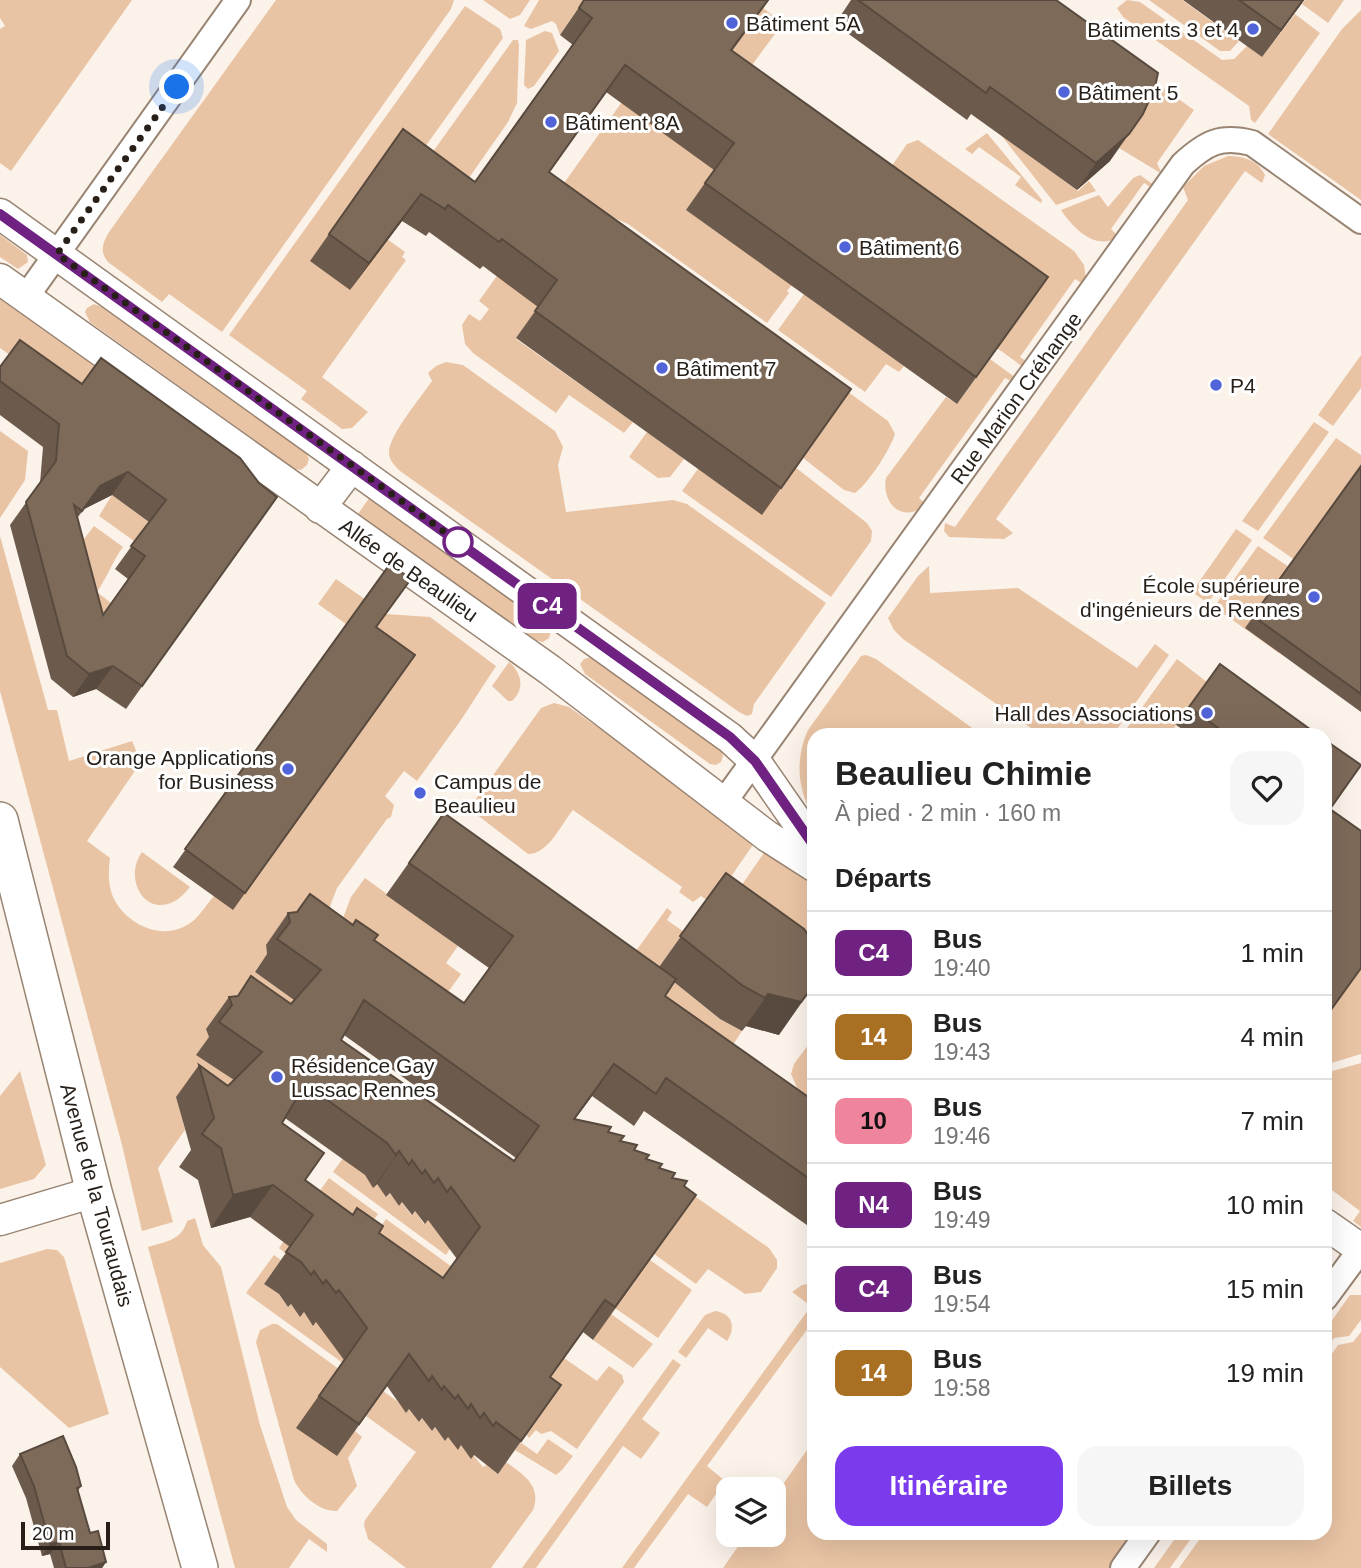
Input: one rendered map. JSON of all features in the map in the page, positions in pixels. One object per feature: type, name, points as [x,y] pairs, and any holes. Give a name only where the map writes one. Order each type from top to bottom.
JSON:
[{"type":"main road","name":"Avenue de la Touraudais","points":[[0,820],[93,1192],[200,1568]]},
{"type":"street","points":[[26,297],[238,0]]},
{"type":"street","name":"Rue Marion Créhange","points":[[724,802],[1183,164],[1201,148],[1218,141],[1236,139],[1252,143],[1361,221]]},
{"type":"street","points":[[0,214],[730,737],[755,761],[807,836]]},
{"type":"street","name":"Allée de Beaulieu","points":[[0,279],[550,670],[767,836],[807,862]]},
{"type":"street","points":[[320,508],[352,466]]},
{"type":"street","points":[[0,1220],[93,1192]]},
{"type":"street","points":[[1332,1229],[1361,1249],[1332,1288]]},
{"type":"street","points":[[1123,1568],[1143,1540]]},
{"type":"shaded area","points":[[0,0],[132,0],[11,171],[0,163],[0,29],[5,26],[0,18]]},
{"type":"shaded area","points":[[276,0],[454,0],[451,9],[222,332],[169,294],[162,302],[108,262],[103,247],[109,232]]},
{"type":"shaded area","points":[[483,0],[530,0],[520,15],[510,19]]},
{"type":"shaded area","points":[[539,0],[584,0],[560,35],[552,21],[531,29],[524,26]]},
{"type":"shaded area","points":[[1040,0],[1194,110],[1157,163],[1162,174],[1119,148],[1124,141]]},
{"type":"shaded area","points":[[1127,0],[1140,2],[1222,60],[1234,59],[1247,46],[1262,57],[1295,14],[1320,33],[1255,123],[1251,120],[1249,106],[1123,17],[1117,8]]},
{"type":"shaded area","points":[[1149,0],[1182,0],[1239,41],[1230,51],[1220,51]]},
{"type":"shaded area","points":[[1305,0],[1344,0],[1328,23],[1302,4]]},
{"type":"shaded area","points":[[465,6],[500,29],[503,38],[407,172],[387,239],[405,252],[402,257],[406,260],[322,377],[368,412],[352,428],[342,429],[301,399],[307,391],[229,335]]},
{"type":"shaded area","points":[[763,8],[783,23],[747,72],[727,57]]},
{"type":"shaded area","points":[[1361,10],[1361,200],[1268,134],[1342,29]]},
{"type":"shaded area","points":[[545,31],[552,33],[559,51],[534,86],[528,89],[524,85],[526,40]]},
{"type":"shaded area","points":[[513,40],[518,40],[519,46],[517,103],[508,122],[450,205],[414,178]]},
{"type":"shaded area","points":[[624,99],[715,170],[792,285],[767,323],[628,224],[557,193]]},
{"type":"shaded area","points":[[987,133],[1042,200],[1041,203],[1015,185],[1021,177],[979,147],[972,154],[965,149]]},
{"type":"shaded area","points":[[1001,135],[1078,191],[1089,181],[1096,191],[1056,205]]},
{"type":"shaded area","points":[[918,140],[1074,251],[1084,265],[1086,279],[1083,284],[1075,279],[1020,357],[1027,362],[1023,367],[997,348],[1029,304],[880,183],[907,144]]},
{"type":"shaded area","points":[[1228,156],[1254,162],[1265,175],[1262,183],[1245,171],[996,519],[1013,533],[1004,539],[949,537],[944,531],[945,523],[955,527],[1188,200],[1183,187],[1204,166]]},
{"type":"shaded area","points":[[1140,175],[1154,185],[1152,188],[1144,183],[1111,229],[1118,236],[1110,240],[1102,242],[1086,236],[1061,210],[1099,195],[1108,207],[1133,178]]},
{"type":"shaded area","points":[[0,235],[27,255],[28,262],[18,269],[0,257]]},
{"type":"shaded area","points":[[504,266],[538,307],[516,339],[633,422],[624,433],[569,395],[556,413],[473,353],[465,344],[462,325],[469,314],[480,321],[489,309],[479,301]]},
{"type":"shaded area","points":[[804,294],[904,366],[899,372],[886,364],[865,392],[778,330]]},
{"type":"shaded area","points":[[0,299],[232,464],[71,399],[0,348]]},
{"type":"shaded area","points":[[94,304],[102,307],[306,453],[309,459],[307,465],[301,470],[295,469],[90,322],[85,312]]},
{"type":"shaded area","points":[[1361,355],[1361,388],[1333,426],[1318,415]]},
{"type":"shaded area","points":[[990,359],[1016,378],[1013,382],[1005,378],[919,498],[926,504],[910,512],[896,509],[887,496],[886,478],[946,397],[957,404]]},
{"type":"shaded area","points":[[446,362],[463,365],[555,431],[563,447],[558,465],[566,512],[673,500],[687,504],[826,603],[754,704],[752,714],[747,716],[739,712],[394,465],[389,453],[394,437],[432,381],[428,373]]},
{"type":"shaded area","points":[[833,381],[888,421],[895,434],[878,466],[855,493],[844,490],[803,458]]},
{"type":"shaded area","points":[[1314,422],[1329,432],[1258,531],[1242,521]]},
{"type":"shaded area","points":[[0,431],[28,451],[25,480],[0,518]]},
{"type":"shaded area","points":[[647,432],[684,459],[670,477],[658,478],[629,457]]},
{"type":"shaded area","points":[[1336,438],[1361,455],[1361,466],[1295,560],[1263,538]]},
{"type":"shaded area","points":[[795,467],[867,523],[872,531],[871,541],[831,597],[682,491],[698,469]]},
{"type":"shaded area","points":[[112,495],[163,532],[148,551],[99,516]]},
{"type":"shaded area","points":[[370,497],[547,625],[551,631],[549,638],[543,642],[535,640],[358,514]]},
{"type":"shaded area","points":[[94,526],[123,547],[97,592],[111,603],[89,636],[67,561]]},
{"type":"shaded area","points":[[1236,529],[1252,540],[1208,603],[1192,592]]},
{"type":"shaded area","points":[[0,536],[48,710],[57,710],[69,761],[132,741],[141,762],[87,841],[110,858],[109,880],[115,901],[130,918],[150,929],[172,931],[183,927],[196,918],[214,896],[233,909],[367,639],[318,604],[336,579],[386,614],[430,617],[496,666],[417,781],[404,771],[385,796],[394,805],[391,817],[337,888],[321,930],[266,946],[267,954],[255,972],[300,1004],[242,1086],[181,1113],[185,1130],[158,1168],[173,1222],[142,1231],[122,1145],[0,691]]},
{"type":"shaded area","points":[[1258,546],[1289,567],[1279,653],[1214,607]]},
{"type":"shaded area","points":[[929,566],[930,593],[1018,588],[1137,668],[1155,644],[1169,655],[1118,728],[1031,728],[894,630],[888,618],[918,576]]},
{"type":"shaded area","points":[[861,656],[876,659],[972,728],[809,728]]},
{"type":"shaded area","points":[[591,657],[721,750],[721,762],[710,764],[585,674],[580,664]]},
{"type":"shaded area","points":[[1177,659],[1207,682],[1174,728],[1127,728]]},
{"type":"shaded area","points":[[509,662],[517,671],[520,681],[519,691],[512,701],[508,701],[492,686]]},
{"type":"shaded area","points":[[554,703],[569,707],[757,839],[712,904],[701,896],[693,902],[679,892],[682,887],[573,810],[548,844],[535,853],[528,854],[476,814],[473,804],[476,799],[541,708]]},
{"type":"shaded area","points":[[807,733],[807,804],[800,774]]},
{"type":"shaded area","points":[[768,847],[807,875],[807,962],[741,886]]},
{"type":"shaded area","points":[[142,852],[190,887],[177,899],[165,905],[154,904],[145,898],[138,889],[135,878],[136,865]]},
{"type":"shaded area","points":[[365,878],[458,946],[446,963],[461,974],[441,1002],[338,931],[351,897]]},
{"type":"shaded area","points":[[667,908],[672,912],[667,920],[684,932],[656,971],[631,958]]},
{"type":"shaded area","points":[[1361,968],[1361,1054],[1332,1063],[1332,1008]]},
{"type":"shaded area","points":[[674,982],[720,1019],[742,1031],[731,1048],[642,1028]]},
{"type":"shaded area","points":[[807,1046],[807,1098],[798,1090],[791,1074],[794,1064]]},
{"type":"shaded area","points":[[1361,1063],[1361,1227],[1353,1221],[1360,1211],[1332,1190],[1332,1071]]},
{"type":"shaded area","points":[[20,1071],[46,1165],[34,1179],[0,1189],[0,1096]]},
{"type":"shaded area","points":[[359,1136],[350,1164],[365,1175],[373,1187],[377,1184],[387,1197],[390,1193],[399,1206],[402,1202],[411,1215],[415,1211],[424,1224],[428,1219],[438,1233],[453,1244],[446,1255],[333,1172]]},
{"type":"shaded area","points":[[329,1178],[378,1214],[351,1252],[286,1254],[279,1248]]},
{"type":"shaded area","points":[[683,1188],[769,1248],[777,1260],[777,1268],[761,1292],[745,1294],[708,1269],[696,1284],[654,1254]]},
{"type":"shaded area","points":[[195,1218],[203,1245],[221,1267],[260,1425],[287,1507],[296,1520],[327,1544],[327,1552],[309,1539],[289,1568],[235,1568],[148,1247],[177,1236],[187,1221]]},
{"type":"shaded area","points":[[386,1219],[452,1267],[420,1310],[359,1257]]},
{"type":"shaded area","points":[[47,1249],[57,1250],[64,1257],[109,1414],[69,1428],[0,1367],[0,1263]]},
{"type":"shaded area","points":[[274,1255],[281,1260],[264,1284],[279,1294],[288,1307],[291,1304],[300,1316],[304,1312],[313,1325],[316,1322],[369,1382],[246,1293]]},
{"type":"shaded area","points":[[650,1260],[692,1290],[658,1338],[615,1308]]},
{"type":"shaded area","points":[[807,1284],[807,1303],[792,1292]]},
{"type":"shaded area","points":[[1350,1295],[1361,1295],[1361,1320],[1349,1336],[1334,1338],[1332,1341],[1332,1320]]},
{"type":"shaded area","points":[[715,1311],[726,1315],[731,1322],[727,1341],[708,1328],[686,1358],[678,1352],[705,1315]]},
{"type":"shaded area","points":[[807,1312],[807,1330],[707,1466],[720,1477],[716,1477],[716,1494],[707,1507],[688,1494],[634,1568],[622,1568]]},
{"type":"shaded area","points":[[611,1314],[653,1344],[633,1368],[593,1340]]},
{"type":"shaded area","points":[[436,1317],[564,1358],[597,1381],[609,1366],[622,1375],[624,1382],[577,1449],[551,1431],[541,1434],[536,1430],[529,1438]]},
{"type":"shaded area","points":[[277,1324],[365,1388],[355,1431],[362,1437],[348,1458],[357,1486],[337,1511],[324,1509],[312,1502],[294,1480],[256,1342],[260,1330]]},
{"type":"shaded area","points":[[1361,1332],[1361,1568],[1179,1568],[1199,1540],[1332,1540],[1332,1354],[1338,1345],[1353,1342]]},
{"type":"shaded area","points":[[673,1359],[681,1365],[642,1419],[660,1433],[641,1459],[623,1446],[536,1568],[522,1568]]},
{"type":"shaded area","points":[[383,1391],[406,1412],[409,1409],[419,1422],[422,1418],[432,1431],[435,1427],[445,1440],[448,1437],[458,1449],[461,1445],[483,1467],[486,1465],[498,1473],[506,1462],[530,1482],[535,1494],[533,1510],[491,1568],[406,1568],[368,1539],[365,1520],[416,1452],[366,1416]]},
{"type":"shaded area","points":[[548,1439],[573,1456],[556,1475],[515,1450],[520,1442],[537,1454]]},
{"type":"shaded area","points":[[807,1450],[807,1540],[1131,1540],[1113,1568],[723,1568],[738,1547],[786,1547],[786,1480]]},
{"type":"shaded area","points":[[1174,1540],[1190,1540],[1170,1568],[1154,1568]]},
{"type":"building","points":[[584,0],[768,0],[731,50],[1048,277],[976,377],[705,183],[734,143],[625,65],[549,172],[851,389],[781,488],[535,311],[557,280],[502,239],[499,242],[448,205],[445,209],[421,194],[369,263],[329,234],[403,129],[475,182],[592,18],[579,8]]},
{"type":"building","name":"Bâtiment 5","points":[[858,0],[1056,0],[1158,73],[1155,87],[1143,114],[1129,134],[1096,163],[990,87],[986,93]]},
{"type":"building","points":[[1239,0],[1303,0],[1281,30]]},
{"type":"building","points":[[20,340],[82,384],[101,358],[240,458],[259,483],[277,497],[142,686],[113,666],[89,674],[67,656],[26,502],[56,461],[59,424],[0,381],[0,367]],"holes":[[[128,472],[166,500],[131,546],[145,556],[103,615],[74,505],[82,511],[100,486]]]},
{"type":"building","name":"École supérieure d'ingénieurs de Rennes","points":[[1361,466],[1361,694],[1253,616]]},
{"type":"building","name":"Orange Applications for Business","points":[[390,564],[411,579],[376,627],[415,655],[245,893],[185,849]]},
{"type":"building","points":[[1220,664],[1308,728],[1218,728],[1189,707]]},
{"type":"building","points":[[1332,745],[1361,765],[1332,806]]},
{"type":"building","points":[[1332,810],[1361,831],[1361,968],[1332,1008]]},
{"type":"building","points":[[444,813],[676,979],[665,996],[807,1096],[807,1177],[666,1078],[656,1094],[614,1064],[574,1119],[611,1127],[608,1132],[624,1136],[620,1141],[637,1145],[634,1150],[649,1155],[646,1159],[662,1164],[659,1168],[675,1173],[672,1178],[687,1181],[684,1186],[696,1195],[615,1307],[605,1300],[550,1377],[561,1385],[521,1441],[496,1422],[493,1426],[484,1413],[480,1418],[471,1404],[468,1409],[458,1395],[455,1399],[444,1386],[442,1390],[432,1376],[429,1381],[409,1354],[359,1424],[319,1396],[367,1328],[339,1290],[336,1293],[326,1280],[323,1284],[314,1271],[311,1275],[301,1262],[286,1252],[313,1215],[273,1185],[233,1195],[221,1148],[202,1134],[214,1118],[199,1065],[228,1086],[262,1052],[219,1022],[232,1005],[229,997],[238,996],[251,976],[291,1004],[321,970],[277,939],[290,922],[288,913],[297,912],[310,894],[353,925],[356,920],[378,935],[374,940],[464,1003],[513,936],[409,863]],"holes":[[[364,1000],[539,1126],[514,1161],[341,1040]],[[305,1084],[387,1143],[396,1155],[399,1151],[409,1165],[412,1160],[422,1174],[425,1170],[434,1183],[438,1178],[447,1192],[451,1187],[480,1227],[443,1278],[379,1233],[383,1226],[357,1208],[353,1215],[305,1180],[324,1153],[282,1123]]]},
{"type":"building","points":[[726,873],[804,929],[807,934],[807,994],[801,1002],[768,994],[765,998],[743,986],[680,936]]},
{"type":"building","points":[[63,1436],[76,1467],[81,1486],[77,1488],[90,1533],[98,1531],[106,1562],[88,1568],[66,1568],[59,1542],[50,1544],[34,1486],[20,1454]]},
{"type":"bus line","name":"C4","points":[[0,214],[730,737],[755,761],[807,837]]},
{"type":"place","name":"Bâtiment 5A","points":[[732,23]]},
{"type":"place","name":"Bâtiments 3 et 4","points":[[1253,29]]},
{"type":"place","name":"Bâtiment 5","points":[[1064,92]]},
{"type":"place","name":"Bâtiment 8A","points":[[551,122]]},
{"type":"place","name":"Bâtiment 6","points":[[845,247]]},
{"type":"place","name":"Bâtiment 7","points":[[662,368]]},
{"type":"place","name":"P4","points":[[1216,385]]},
{"type":"place","name":"École supérieure d'ingénieurs de Rennes","points":[[1314,597]]},
{"type":"place","name":"Hall des Associations","points":[[1207,713]]},
{"type":"place","name":"Orange Applications for Business","points":[[288,769]]},
{"type":"place","name":"Campus de Beaulieu","points":[[420,793]]},
{"type":"place","name":"Résidence Gay Lussac Rennes","points":[[277,1077]]},
{"type":"route","points":[[177,87],[57,254],[460,543],[458,542]]}]
